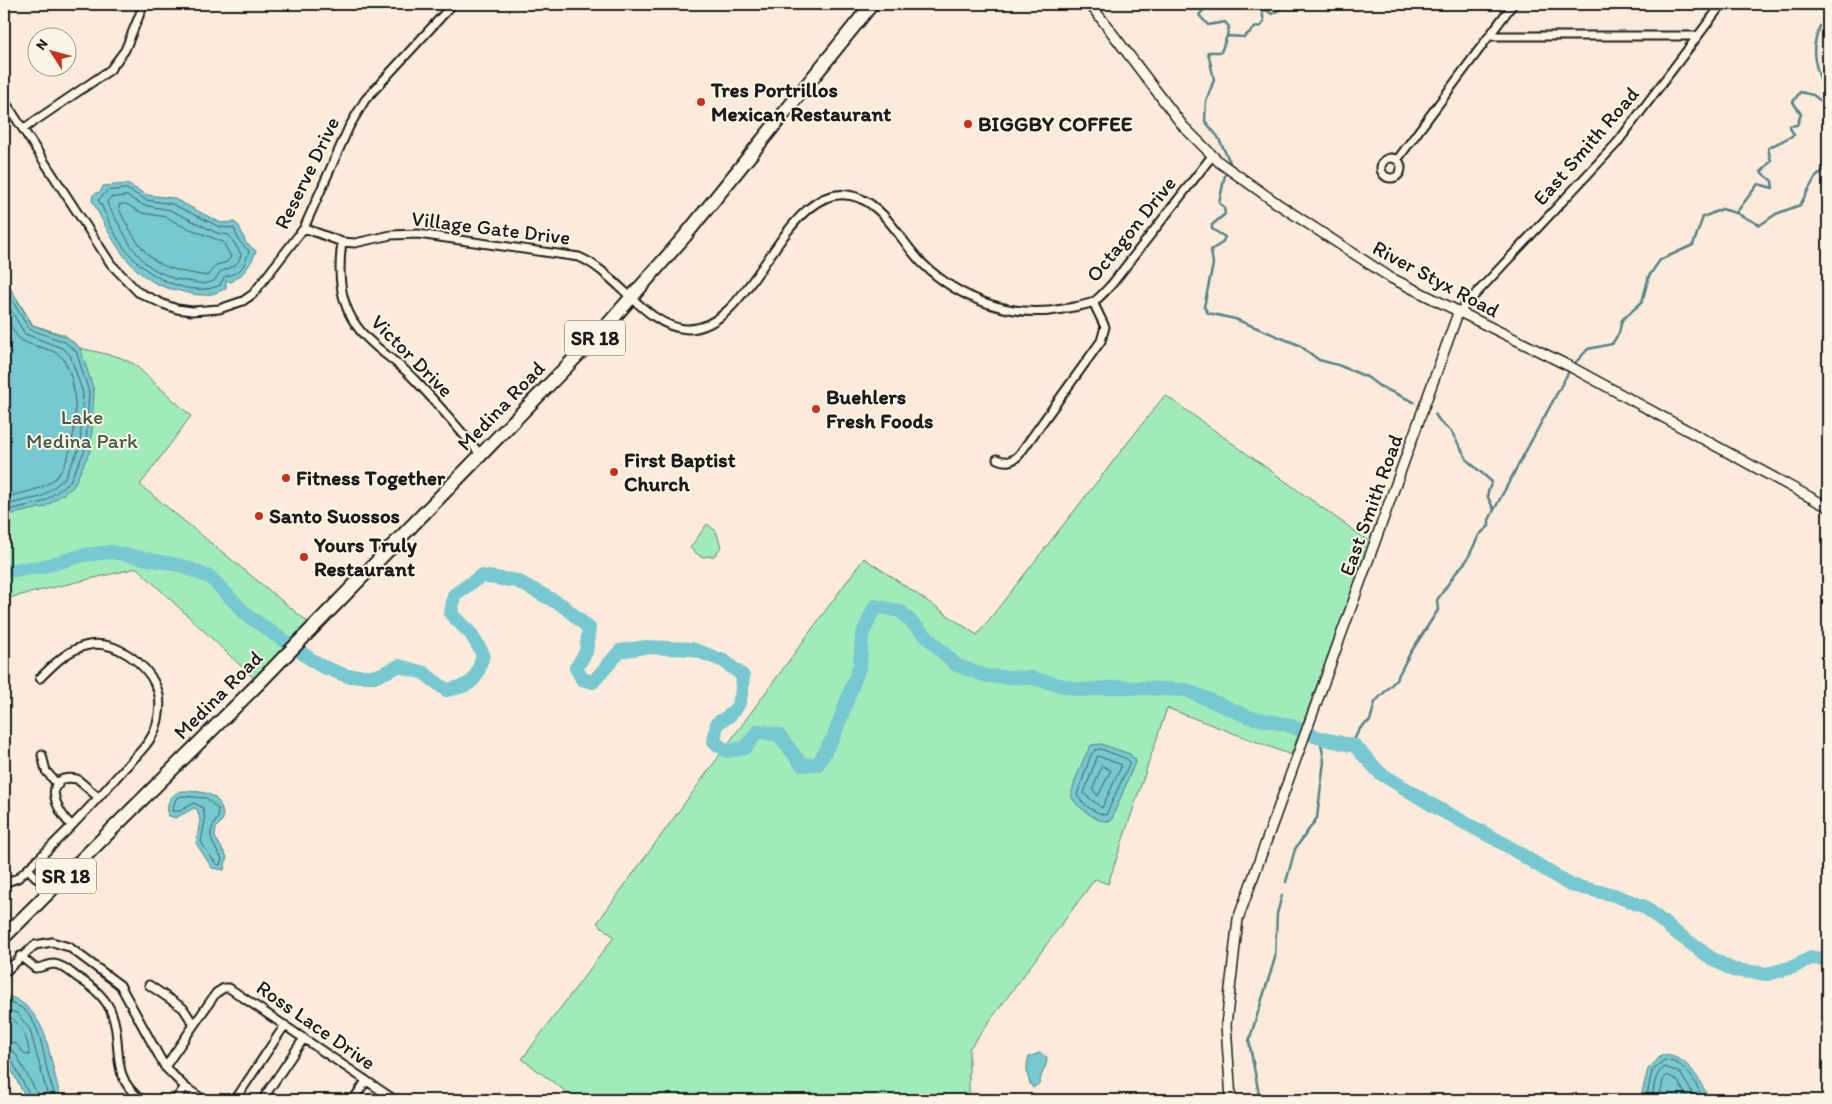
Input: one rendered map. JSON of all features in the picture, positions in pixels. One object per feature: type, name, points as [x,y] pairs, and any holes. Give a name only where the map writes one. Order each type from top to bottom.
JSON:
[{"type":"highway","name":"Medina Road","points":[[4,937],[277,664],[482,455],[632,297],[685,236],[872,4]]},
{"type":"street","points":[[23,129],[110,70],[125,50],[144,4]]},
{"type":"street","name":"Reserve Drive","points":[[4,100],[118,274],[138,292],[177,309],[206,311],[231,306],[243,301],[262,285],[304,228],[349,127],[365,100],[453,4]]},
{"type":"street","name":"River Styx Road","points":[[1090,4],[1183,126],[1212,156],[1278,204],[1376,270],[1601,383],[1828,507]]},
{"type":"street","points":[[1397,160],[1513,4]]},
{"type":"street","name":"East Smith Road","points":[[1231,1100],[1226,1025],[1238,919],[1458,312],[1617,143],[1722,4]]},
{"type":"street","points":[[1490,36],[1698,36]]},
{"type":"street","name":"Octagon Drive","points":[[997,459],[1004,462],[1010,461],[1019,455],[1101,342],[1105,327],[1092,302],[1112,284],[1212,156]]},
{"type":"street","name":"Village Gate Drive","points":[[304,228],[342,242],[355,243],[391,235],[418,234],[568,254],[601,268],[658,318],[672,326],[687,329],[714,322],[728,312],[806,210],[817,202],[838,195],[859,198],[876,209],[921,262],[942,280],[968,296],[1014,310],[1038,313],[1092,302]]},
{"type":"street","name":"Victor Drive","points":[[342,242],[339,271],[340,286],[342,298],[352,321],[370,342],[411,376],[482,455]]},
{"type":"street","points":[[4,883],[13,881],[28,869],[124,770],[142,749],[155,729],[160,708],[157,687],[148,674],[129,656],[111,645],[91,644],[75,649],[59,658],[40,678]]},
{"type":"street","points":[[42,755],[46,771],[58,785]]},
{"type":"street","points":[[71,825],[56,805],[54,796],[58,785],[66,779],[77,779],[98,798]]},
{"type":"street","points":[[28,869],[50,891]]},
{"type":"street","points":[[4,973],[20,956],[35,945],[44,943],[60,944],[112,977],[128,996],[155,1052],[165,1067],[185,1087],[204,1100]]},
{"type":"street","points":[[20,956],[36,968],[50,964],[61,966],[98,992],[110,1010],[113,1020],[123,1081],[131,1093],[142,1100]]},
{"type":"street","points":[[149,985],[183,1008],[194,1025],[165,1067]]},
{"type":"street","name":"Ross Lace Drive","points":[[194,1025],[216,993],[224,988],[234,990],[395,1100]]},
{"type":"street","points":[[235,1100],[286,1025]]},
{"type":"street","points":[[262,1100],[304,1038]]},
{"type":"street","points":[[353,1100],[366,1080]]},
{"type":"street","points":[[175,1100],[185,1087]]},
{"type":"street","points":[[380,1100],[384,1093]]},
{"type":"green space","name":"Lake Medina Park","points":[[4,278],[33,325],[65,335],[80,348],[119,357],[134,364],[191,416],[140,485],[314,627],[259,683],[137,568],[4,599]]},
{"type":"green space","points":[[1165,395],[1370,542],[1291,755],[1167,708],[1108,884],[1095,879],[969,1049],[969,1100],[577,1100],[522,1059],[614,937],[597,923],[864,558],[977,635]]},
{"type":"green space","points":[[707,524],[716,531],[721,547],[714,556],[701,557],[690,548]]},
{"type":"water","points":[[127,184],[147,195],[173,198],[221,223],[234,222],[239,226],[246,243],[256,251],[250,264],[236,279],[231,282],[226,280],[226,289],[207,295],[176,290],[146,278],[124,256],[106,228],[92,200],[93,195],[101,191],[103,186]]},
{"type":"water","points":[[4,278],[32,325],[68,338],[80,348],[94,391],[91,449],[73,487],[45,507],[4,516]]},
{"type":"water","points":[[1101,744],[1130,754],[1136,760],[1111,821],[1100,820],[1092,816],[1080,807],[1072,797],[1076,779],[1091,745]]},
{"type":"water","points":[[181,791],[204,793],[216,798],[220,803],[223,819],[216,828],[215,837],[227,857],[224,870],[212,868],[196,843],[200,820],[197,809],[194,808],[176,818],[169,816],[169,801]]},
{"type":"water","points":[[11,997],[23,1003],[32,1012],[45,1034],[61,1100],[27,1100],[4,1056],[4,998]]},
{"type":"water","points":[[1039,1053],[1047,1057],[1047,1060],[1040,1083],[1033,1088],[1028,1077],[1027,1064],[1029,1057]]},
{"type":"water","points":[[1662,1055],[1672,1056],[1686,1064],[1697,1077],[1710,1100],[1640,1100],[1648,1069]]},
{"type":"waterway","points":[[1209,4],[1199,15],[1208,25],[1225,22],[1229,27],[1227,36]]},
{"type":"waterway","points":[[1230,162],[1218,137],[1205,121],[1206,101],[1214,80],[1208,52],[1221,52],[1227,36],[1244,37],[1256,27],[1261,26],[1264,21],[1262,12],[1266,10],[1272,14],[1289,4]]},
{"type":"waterway","points":[[1576,362],[1588,349],[1612,344],[1619,333],[1622,320],[1642,302],[1649,276],[1660,260],[1693,245],[1703,217],[1722,209],[1736,213],[1758,184],[1773,188],[1772,181],[1761,172],[1771,161],[1768,148],[1794,135],[1789,126],[1797,125],[1801,114],[1793,102],[1800,92],[1813,95],[1825,104],[1814,50],[1820,26],[1828,25]]},
{"type":"waterway","points":[[1736,213],[1760,225],[1776,214],[1800,205],[1815,178],[1828,166]]},
{"type":"waterway","points":[[1225,175],[1219,203],[1224,207],[1225,214],[1212,225],[1212,229],[1225,237],[1222,243],[1211,250],[1213,264],[1204,307],[1208,313],[1235,319],[1299,345],[1319,360],[1338,365],[1367,377],[1379,386],[1414,402]]},
{"type":"waterway","points":[[1494,510],[1568,373]]},
{"type":"waterway","points":[[1352,745],[1361,728],[1370,721],[1375,702],[1396,680],[1409,655],[1438,610],[1437,600],[1467,560],[1479,535],[1489,526],[1489,520],[1494,510],[1488,494],[1492,482],[1468,461],[1451,431],[1441,423],[1435,414]]},
{"type":"waterway","points":[[4,571],[41,567],[84,555],[112,552],[183,566],[211,578],[248,616],[321,666],[347,676],[377,676],[399,666],[424,673],[446,690],[463,686],[472,681],[476,676],[483,654],[471,634],[451,614],[454,595],[481,576],[517,581],[562,605],[589,628],[586,652],[576,668],[582,679],[593,682],[620,651],[645,647],[692,649],[724,661],[743,676],[742,692],[735,710],[717,723],[714,742],[727,751],[745,748],[758,731],[779,735],[802,765],[818,764],[834,736],[860,665],[862,636],[875,606],[900,611],[956,665],[986,676],[1032,678],[1081,690],[1120,687],[1186,690],[1249,717],[1288,725],[1320,738],[1355,746],[1380,773],[1437,808],[1501,842],[1570,885],[1614,895],[1645,907],[1671,929],[1711,958],[1733,970],[1767,974],[1793,967],[1811,958],[1828,959]]},
{"type":"waterway","points":[[1286,882],[1295,849],[1317,818],[1324,761],[1320,738]]},
{"type":"waterway","points":[[1260,1100],[1249,1041],[1275,958],[1277,914],[1282,895]]},
{"type":"place","name":"Tres Portrillos Mexican Restaurant","points":[[701,102]]},
{"type":"place","name":"BIGGBY COFFEE","points":[[968,124]]},
{"type":"place","name":"Buehlers Fresh Foods","points":[[816,409]]},
{"type":"place","name":"First Baptist Church","points":[[614,472]]},
{"type":"place","name":"Fitness Together","points":[[286,478]]},
{"type":"place","name":"Santo Suossos","points":[[259,516]]},
{"type":"place","name":"Yours Truly Restaurant","points":[[304,557]]}]
